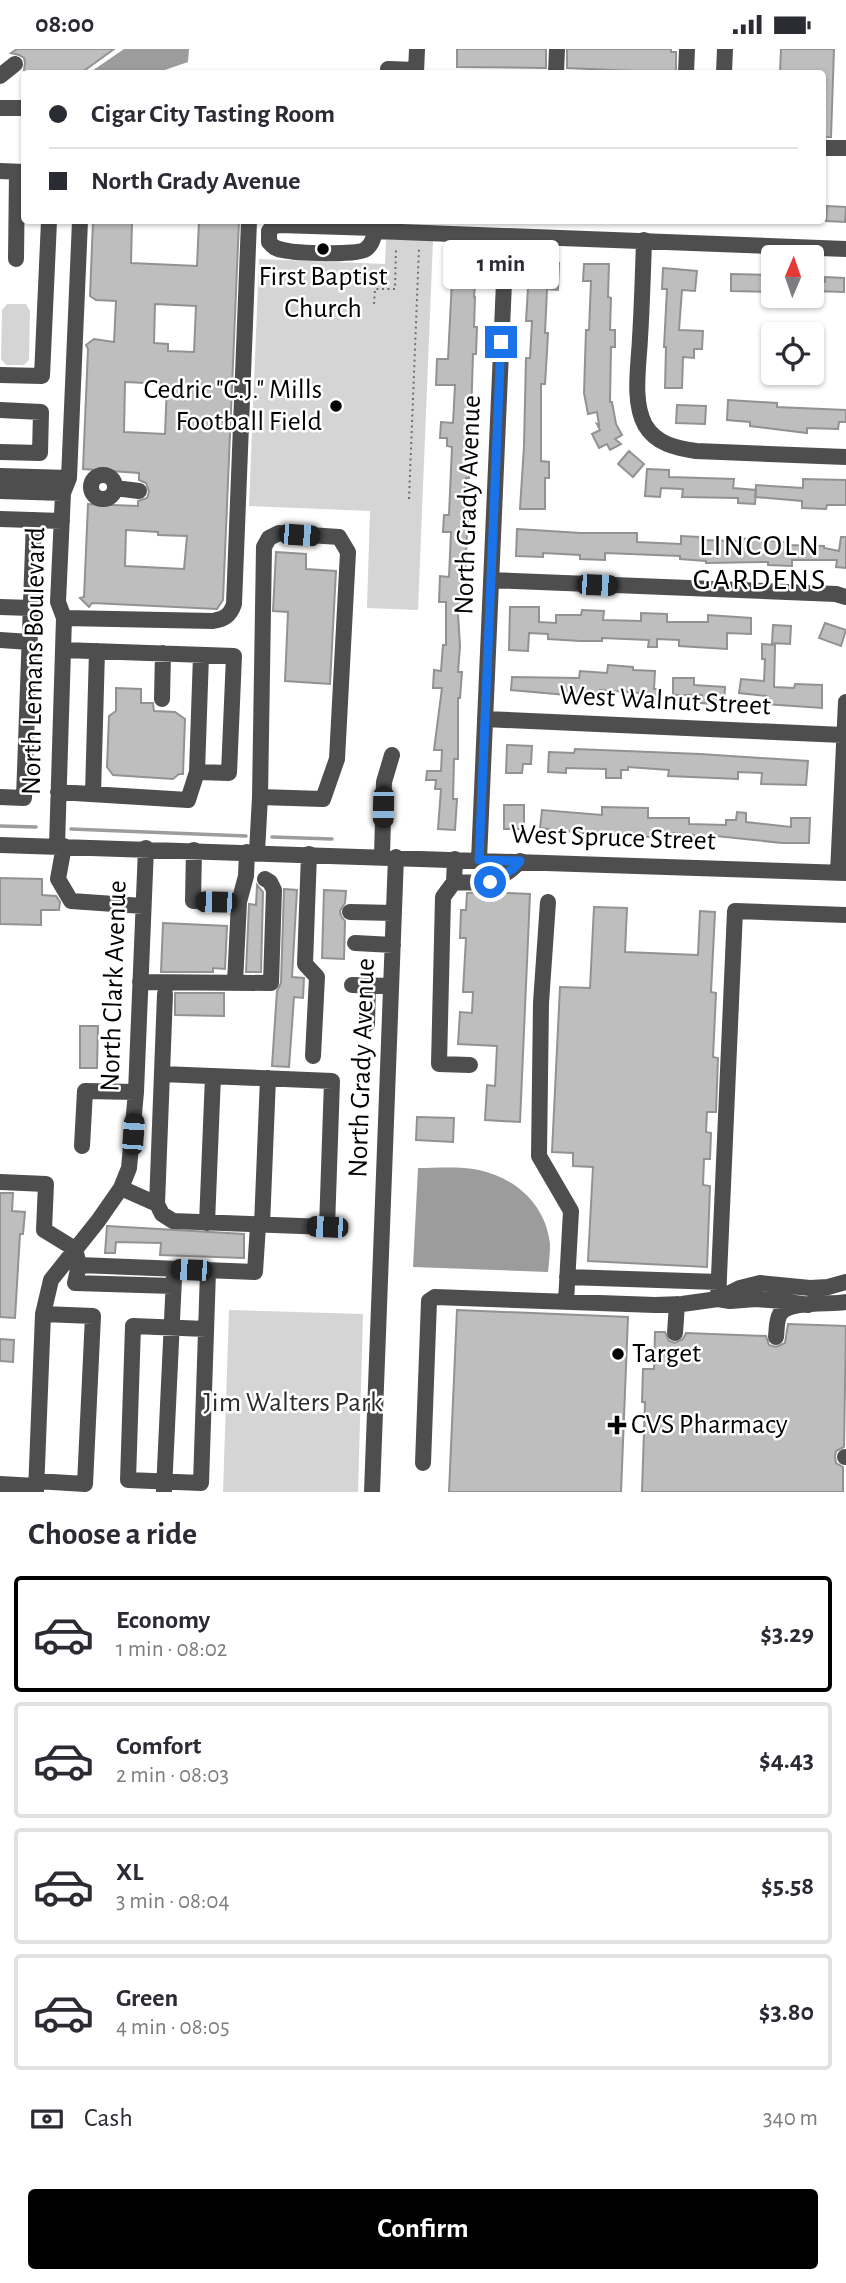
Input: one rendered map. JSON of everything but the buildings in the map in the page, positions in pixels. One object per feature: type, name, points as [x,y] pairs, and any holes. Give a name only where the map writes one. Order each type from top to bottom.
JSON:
[{"type":"street","points":[[416,70],[417,49]]},
{"type":"street","points":[[556,70],[558,49]]},
{"type":"street","points":[[686,70],[687,49]]},
{"type":"street","points":[[724,70],[725,49]]},
{"type":"street","points":[[0,76],[15,64]]},
{"type":"street","points":[[388,69],[397,70]]},
{"type":"street","points":[[0,108],[21,108]]},
{"type":"street","points":[[826,148],[846,148]]},
{"type":"street","points":[[0,171],[21,172],[16,259]]},
{"type":"street","points":[[0,375],[42,376],[49,224]]},
{"type":"street","name":"North Lemans Boulevard","points":[[80,224],[58,602],[64,618],[58,879],[71,901],[143,906]]},
{"type":"street","points":[[64,618],[213,621],[224,619],[231,612],[234,604],[249,224]]},
{"type":"street","points":[[375,227],[371,244],[360,253],[286,251],[273,247],[269,242],[269,232],[272,227],[279,225],[375,227],[397,232],[846,249]]},
{"type":"street","name":"North Grady Avenue","points":[[479,860],[506,236]]},
{"type":"street","points":[[644,240],[638,397],[645,424],[652,433],[661,442],[696,451],[846,457]]},
{"type":"street","points":[[0,410],[41,412],[40,453],[0,452]]},
{"type":"street","points":[[0,476],[90,487],[93,494],[100,498],[111,495],[115,488],[139,491]]},
{"type":"street","points":[[0,491],[66,486]]},
{"type":"street","points":[[0,519],[62,521]]},
{"type":"street","points":[[0,797],[24,798],[34,520]]},
{"type":"street","points":[[234,983],[239,902],[252,852],[260,797],[264,547],[269,538],[279,533],[339,537],[348,552],[337,759],[323,799],[260,797]]},
{"type":"street","points":[[491,580],[846,597]]},
{"type":"street","points":[[0,607],[31,608]]},
{"type":"street","points":[[0,640],[30,642]]},
{"type":"street","points":[[63,650],[234,656],[229,773],[197,772]]},
{"type":"street","points":[[93,794],[97,651]]},
{"type":"street","points":[[162,699],[163,653]]},
{"type":"street","points":[[58,792],[188,800],[197,772],[201,655]]},
{"type":"street","points":[[842,873],[843,735],[846,702]]},
{"type":"street","name":"West Walnut Street","points":[[485,719],[843,735]]},
{"type":"street","name":"North Grady Avenue","points":[[372,1492],[394,913],[384,782],[392,755]]},
{"type":"street","name":"West Spruce Street","points":[[0,845],[842,873]]},
{"type":"street","name":"North Clark Avenue","points":[[36,1486],[43,1314],[51,1280],[77,1257],[121,1188],[129,1168],[136,1092],[146,848]]},
{"type":"street","points":[[194,850],[193,901],[239,902]]},
{"type":"street","points":[[309,854],[305,964],[317,977],[313,1056]]},
{"type":"street","points":[[455,859],[454,882],[443,897],[439,1064],[470,1065]]},
{"type":"street","points":[[454,882],[490,882],[513,869],[520,861]]},
{"type":"street","points":[[140,982],[271,983],[274,890],[265,879]]},
{"type":"street","points":[[548,902],[541,1003],[539,1156],[571,1211],[566,1302]]},
{"type":"street","points":[[719,1290],[735,911],[846,915]]},
{"type":"street","points":[[350,912],[394,913]]},
{"type":"street","points":[[355,943],[393,945]]},
{"type":"street","points":[[367,1024],[360,985],[391,986]]},
{"type":"street","points":[[137,1060],[162,1068],[213,1076],[332,1081],[327,1227],[173,1221],[162,1214],[157,1204],[162,1068],[165,994]]},
{"type":"street","points":[[207,1223],[213,1076]]},
{"type":"street","points":[[0,1182],[46,1184],[44,1230],[77,1257],[174,1277],[208,1271],[255,1272],[268,1078]]},
{"type":"street","points":[[82,1146],[85,1091],[136,1092]]},
{"type":"street","points":[[121,1188],[157,1204]]},
{"type":"street","points":[[206,1329],[134,1326],[128,1480],[164,1487],[201,1483],[208,1271]]},
{"type":"street","points":[[164,1487],[174,1277]]},
{"type":"street","points":[[567,1277],[719,1290],[730,1301],[771,1300],[808,1305]]},
{"type":"street","points":[[423,1464],[429,1301],[435,1297],[677,1304],[719,1290],[760,1283],[828,1287],[846,1282]]},
{"type":"street","points":[[792,1286],[779,1290],[771,1300],[772,1337],[782,1312],[790,1307],[846,1302]]},
{"type":"street","points":[[675,1333],[677,1304]]},
{"type":"street","points":[[0,1484],[85,1484],[93,1316],[43,1314]]},
{"type":"path","points":[[374,304],[375,289],[395,289],[397,232]]},
{"type":"path","points":[[409,499],[420,233]]},
{"type":"green space","points":[[386,239],[433,240],[418,610],[367,608],[370,511],[249,506],[259,259],[385,264]]},
{"type":"green space","points":[[7,304],[26,304],[30,311],[29,360],[24,365],[6,365],[1,359],[2,310]]},
{"type":"green space","name":"Jim Walters Park","points":[[229,1310],[363,1314],[358,1492],[223,1492]]},
{"type":"shaded area","points":[[124,49],[189,49],[188,62],[165,70],[93,70]]},
{"type":"shaded area","points":[[418,1168],[479,1170],[505,1179],[527,1195],[536,1206],[547,1230],[550,1244],[548,1272],[413,1267]]},
{"type":"waterway","points":[[0,826],[36,827]]},
{"type":"waterway","points":[[71,829],[246,836]]},
{"type":"waterway","points":[[272,837],[332,839]]},
{"type":"place","name":"First Baptist Church","points":[[323,249]]},
{"type":"place","name":"Cedric \"C.J.\" Mills Football Field","points":[[336,406]]},
{"type":"place","name":"Target","points":[[618,1354]]},
{"type":"place","name":"CVS Pharmacy","points":[[617,1425]]},
{"type":"district","name":"LINCOLN GARDENS","points":[[760,564]]},
{"type":"route","points":[[490,882],[513,869],[520,861],[479,860],[501,342]]}]
